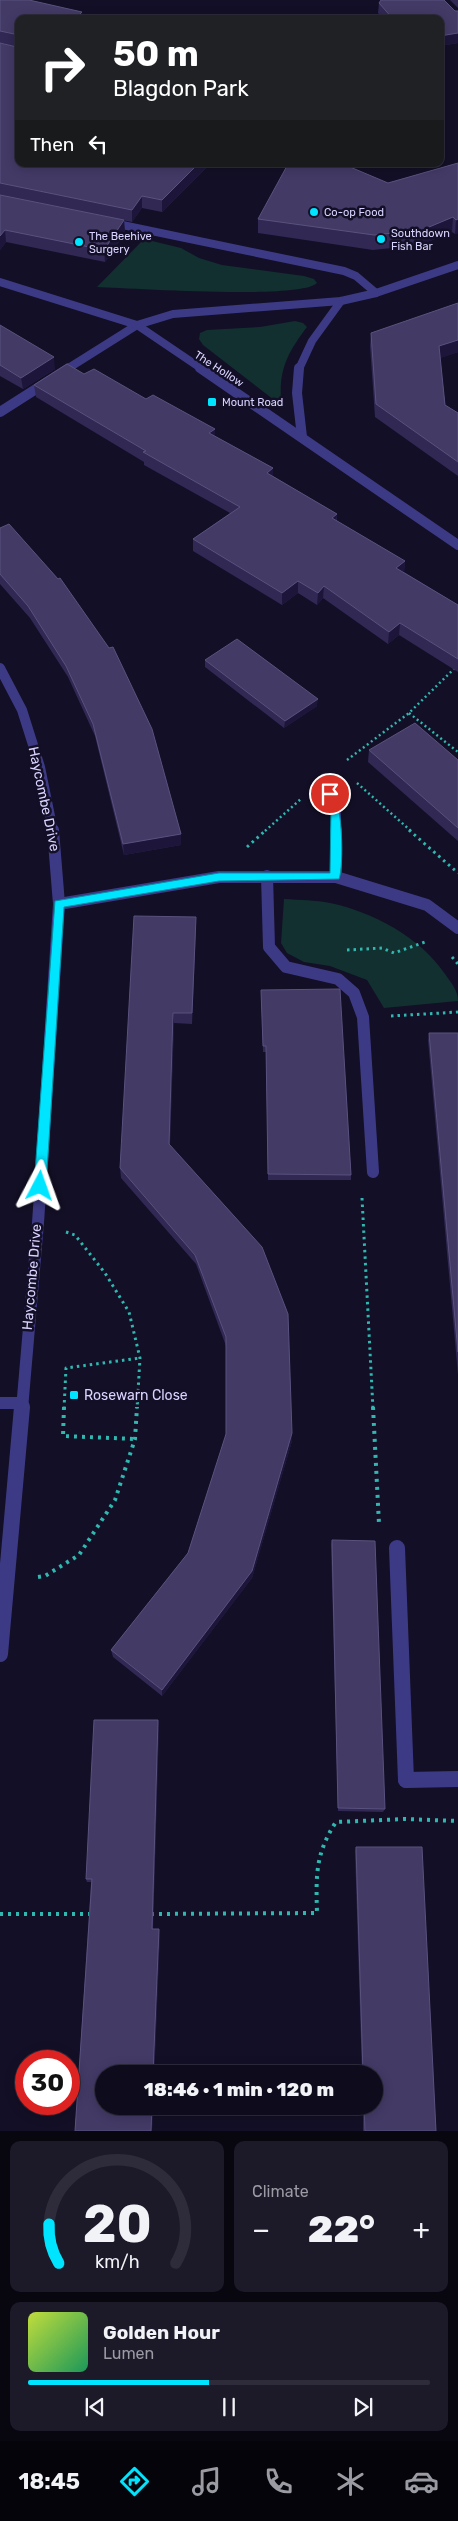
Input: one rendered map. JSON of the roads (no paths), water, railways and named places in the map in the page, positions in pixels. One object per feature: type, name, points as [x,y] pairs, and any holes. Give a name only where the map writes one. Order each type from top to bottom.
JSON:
[{"type":"street","points":[[95,220],[344,271],[362,281],[376,293]]},
{"type":"street","points":[[0,412],[137,326],[173,314],[341,301],[376,293],[458,265]]},
{"type":"street","name":"The Hollow","points":[[0,282],[137,326],[458,545]]},
{"type":"street","points":[[302,437],[298,386],[299,368],[307,350],[341,301]]},
{"type":"street","name":"Haycombe Drive","points":[[0,668],[22,710],[40,767],[54,836],[59,904],[38,1223],[20,1404],[0,1654]]},
{"type":"street","points":[[325,778],[336,811],[336,877]]},
{"type":"street","points":[[268,876],[269,947],[286,967],[338,979],[354,993],[363,1017],[373,1172]]},
{"type":"street","points":[[59,904],[219,877],[336,877],[427,905],[458,928]]},
{"type":"street","points":[[0,1403],[20,1404]]},
{"type":"street","points":[[397,1548],[406,1780],[458,1779]]},
{"type":"place","name":"Co-op Food","points":[[314,212]]},
{"type":"place","name":"Southdown Fish Bar","points":[[381,239]]},
{"type":"place","name":"The Beehive Surgery","points":[[79,242]]},
{"type":"place","name":"Mount Road","points":[[212,402]]},
{"type":"place","name":"Rosewarn Close","points":[[74,1395]]}]
